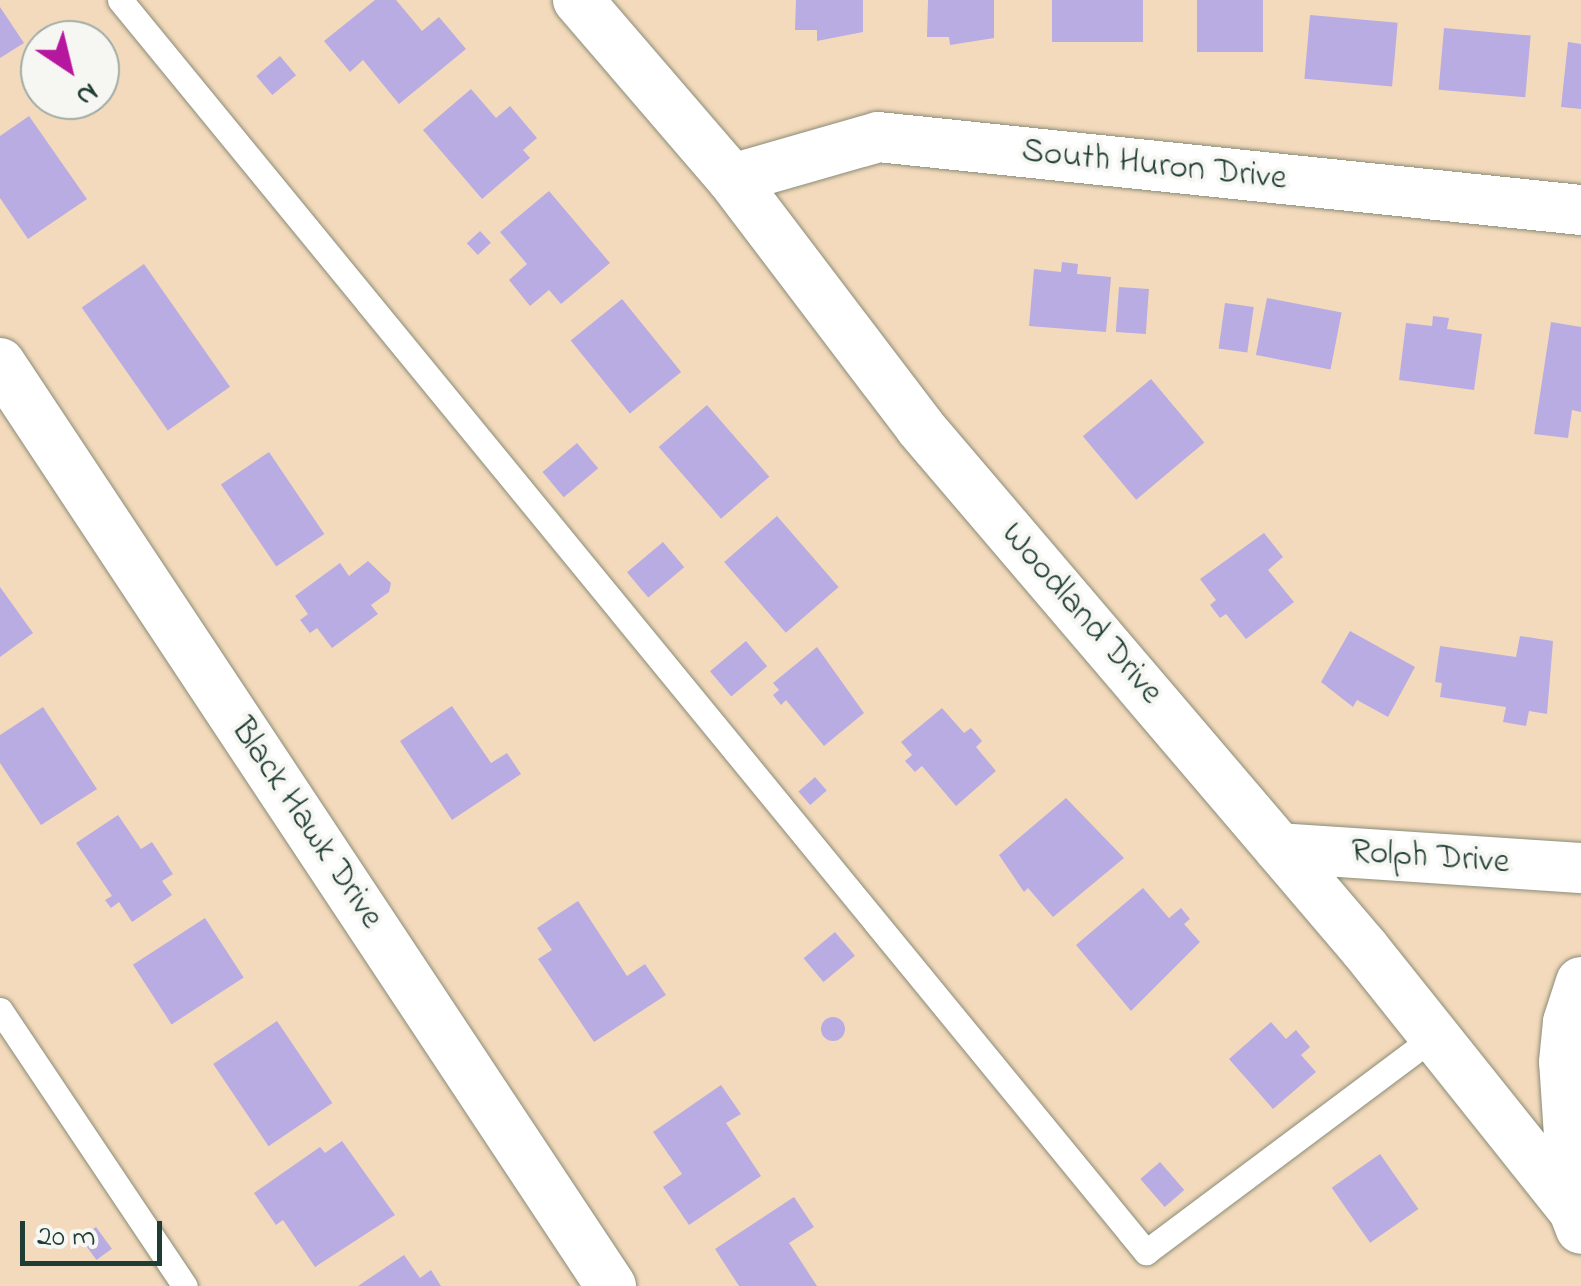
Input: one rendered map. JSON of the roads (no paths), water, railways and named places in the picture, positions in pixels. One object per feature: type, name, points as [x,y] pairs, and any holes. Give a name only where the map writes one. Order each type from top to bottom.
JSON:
[{"type":"street","name":"Woodland Drive","points":[[578,0],[732,179],[920,427],[1435,1036],[1577,1220]]},
{"type":"street","name":"South Huron Drive","points":[[732,179],[878,137],[1581,210]]},
{"type":"street","name":"Black Hawk Drive","points":[[0,363],[611,1286]]},
{"type":"street","name":"Rolph Drive","points":[[1279,848],[1581,868]]},
{"type":"street","points":[[1577,1220],[1564,1062],[1568,1022],[1581,982]]},
{"type":"lane","points":[[120,0],[1146,1252],[1435,1036]]},
{"type":"lane","points":[[0,1010],[184,1286]]}]
